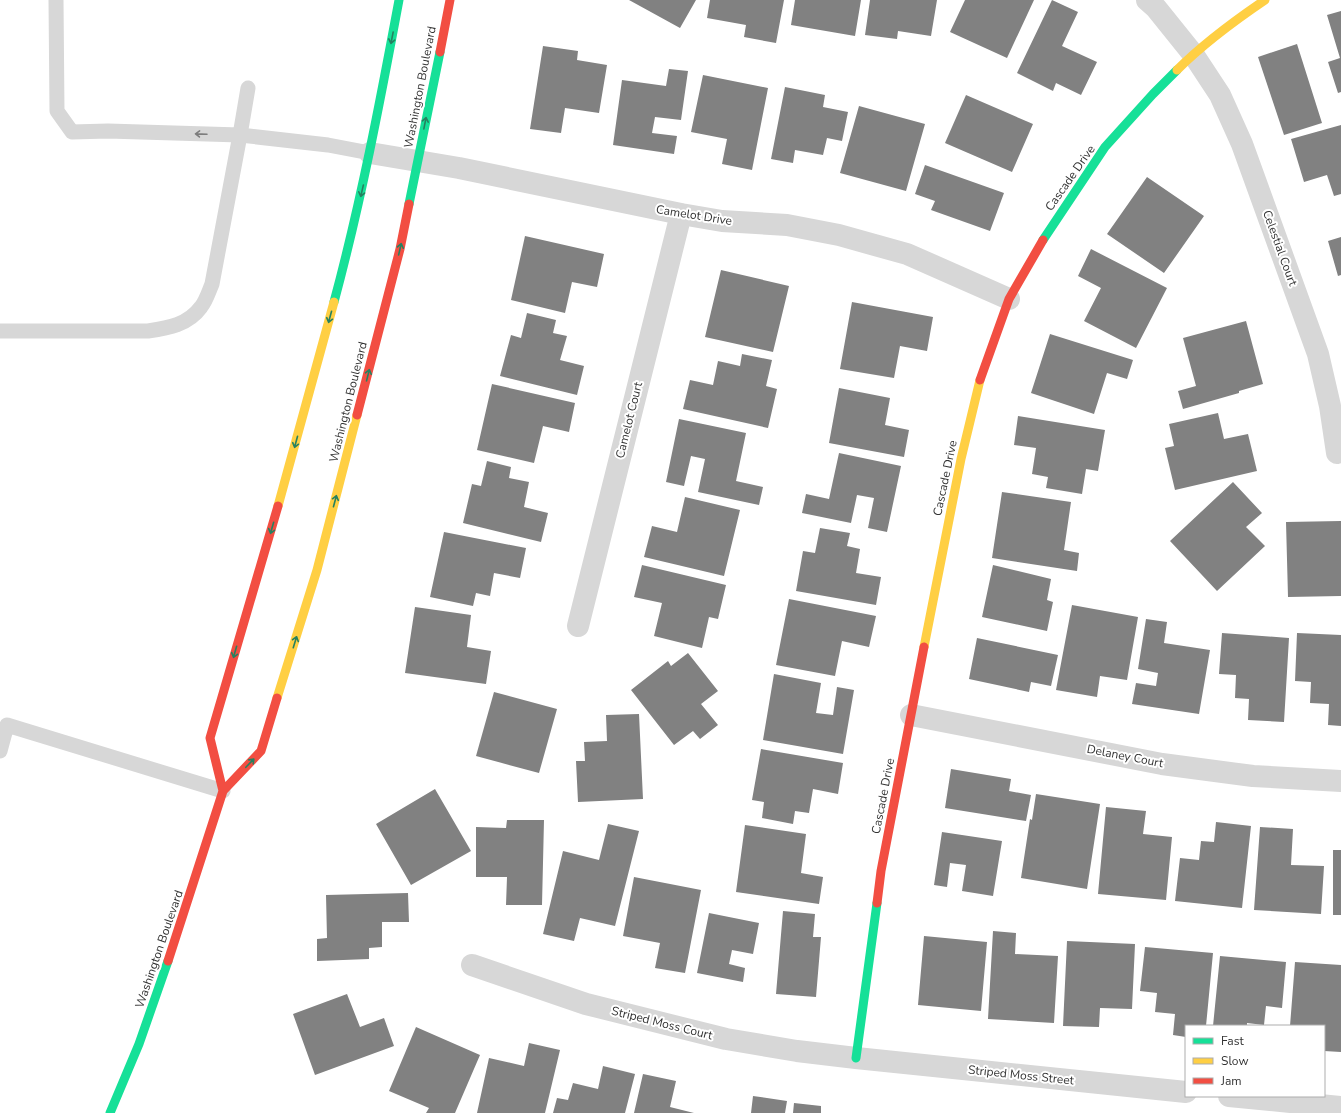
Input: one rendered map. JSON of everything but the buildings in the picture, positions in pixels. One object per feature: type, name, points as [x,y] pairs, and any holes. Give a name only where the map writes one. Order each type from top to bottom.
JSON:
[{"type":"main road","points":[[223,791],[210,738],[270,533],[351,238],[370,153],[399,0]]},
{"type":"main road","name":"Washington Boulevard","points":[[110,1113],[139,1044],[181,924],[223,791],[261,751],[317,570],[400,249],[450,0]]},
{"type":"main road","name":"Cascade Drive","points":[[856,1058],[881,871],[961,459],[980,380],[1009,299],[1046,234],[1106,147],[1153,94],[1193,54],[1238,18],[1265,0]]},
{"type":"street","name":"Celestial Court","points":[[1147,0],[1156,8],[1193,54],[1220,96],[1242,144],[1318,354],[1330,406],[1337,453]]},
{"type":"street","name":"Camelot Drive","points":[[370,153],[459,168],[681,214],[722,221],[787,225],[840,234],[906,254],[1009,299]]},
{"type":"street","name":"Camelot Court","points":[[578,626],[681,214]]},
{"type":"street","name":"Delaney Court","points":[[911,715],[1162,764],[1253,776],[1341,781]]},
{"type":"street","name":"Striped Moss Court","points":[[472,965],[586,1004],[726,1039],[797,1051],[856,1058]]},
{"type":"street","name":"Striped Moss Street","points":[[856,1058],[1185,1092]]},
{"type":"street","points":[[1239,1097],[1341,1107]]},
{"type":"lane","points":[[56,0],[57,111],[72,132],[108,131],[240,135],[328,145],[370,153]]},
{"type":"lane","points":[[0,331],[148,331],[172,328],[189,319],[202,307],[212,284],[248,88]]},
{"type":"lane","points":[[0,751],[4,724],[223,791]]},
{"type":"traffic: fast","points":[[334,302],[361,189],[399,0]]},
{"type":"traffic: fast","points":[[409,204],[440,52]]},
{"type":"traffic: fast","points":[[1043,240],[1105,147],[1177,70]]},
{"type":"traffic: fast","points":[[856,1058],[877,903]]},
{"type":"traffic: fast","points":[[110,1113],[139,1044],[168,961]]},
{"type":"traffic: slow","points":[[1177,70],[1219,33],[1265,0]]},
{"type":"traffic: slow","points":[[278,506],[334,302]]},
{"type":"traffic: slow","points":[[924,647],[961,459],[980,380]]},
{"type":"traffic: slow","points":[[277,698],[317,570],[357,415]]},
{"type":"traffic: jam","points":[[440,52],[450,0]]},
{"type":"traffic: jam","points":[[357,415],[400,249],[409,204]]},
{"type":"traffic: jam","points":[[980,380],[1009,299],[1043,240]]},
{"type":"traffic: jam","points":[[223,791],[210,738],[278,506]]},
{"type":"traffic: jam","points":[[877,903],[881,871],[924,647]]},
{"type":"traffic: jam","points":[[168,961],[223,791],[261,751],[277,698]]}]
